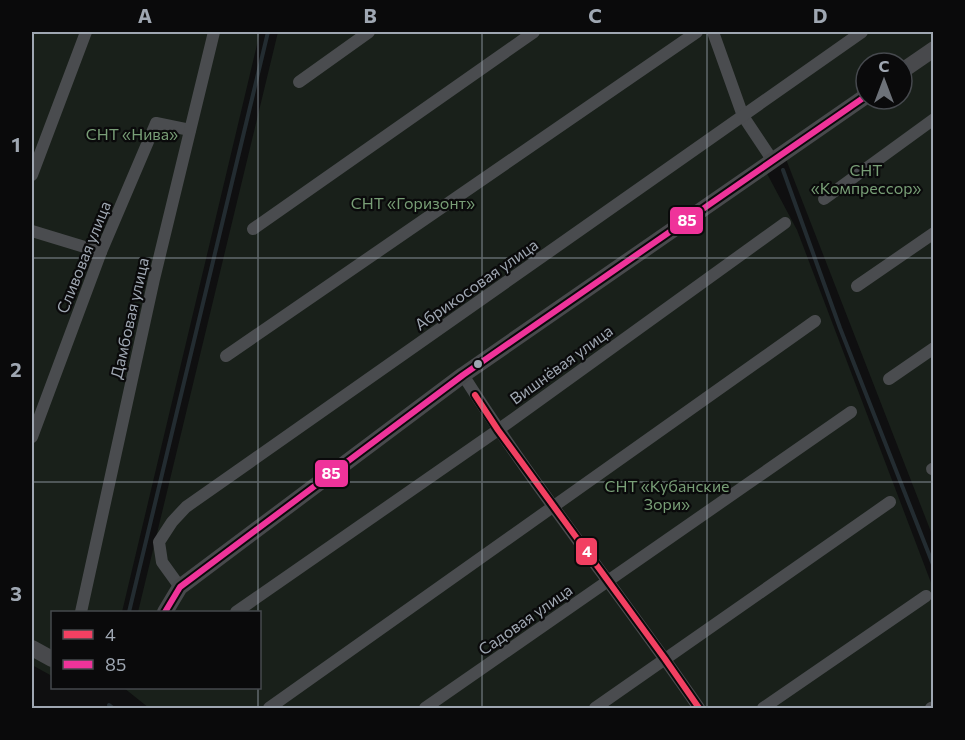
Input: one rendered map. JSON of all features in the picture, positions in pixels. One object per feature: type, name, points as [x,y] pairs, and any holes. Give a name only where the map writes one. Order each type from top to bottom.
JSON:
[{"type":"street","points":[[32,174],[86,32]]},
{"type":"street","name":"Дамбовая улица","points":[[81,611],[154,279],[214,32]]},
{"type":"street","points":[[298,82],[369,32]]},
{"type":"street","points":[[253,229],[534,32]]},
{"type":"street","points":[[226,356],[697,32]]},
{"type":"street","points":[[712,32],[743,116],[773,161]]},
{"type":"street","name":"Абрикосовая улица","points":[[180,587],[162,562],[159,542],[172,522],[186,507],[862,32]]},
{"type":"street","points":[[914,62],[933,49]]},
{"type":"street","points":[[166,611],[180,587],[463,375],[854,104]]},
{"type":"street","points":[[824,199],[933,119]]},
{"type":"street","name":"Сливовая улица","points":[[32,437],[101,252],[156,123],[190,130]]},
{"type":"street","name":"Вишнёвая улица","points":[[237,611],[498,430],[785,223]]},
{"type":"street","points":[[32,231],[101,252]]},
{"type":"street","points":[[857,286],[933,233]]},
{"type":"street","points":[[269,708],[814,321]]},
{"type":"street","points":[[889,379],[933,348]]},
{"type":"street","points":[[463,375],[498,430],[699,708]]},
{"type":"street","name":"Садовая улица","points":[[425,708],[851,412]]},
{"type":"street","points":[[595,708],[890,502]]},
{"type":"street","points":[[763,708],[926,596]]},
{"type":"street","points":[[32,648],[51,658]]},
{"type":"green space","name":"СНТ «Нива»","points":[[32,32],[260,32],[122,611],[51,611],[51,675],[32,665]]},
{"type":"green space","points":[[278,32],[933,32],[933,537],[784,154],[764,168],[797,230],[933,588],[933,708],[149,708],[125,689],[261,689],[261,611],[138,611]]},
{"type":"waterway","points":[[129,611],[268,32]]},
{"type":"waterway","points":[[783,170],[840,328],[934,567]]},
{"type":"waterway","points":[[109,705],[113,708]]},
{"type":"transit line","name":"85","points":[[166,611],[180,587],[463,375],[854,104]]},
{"type":"transit line","name":"4","points":[[475,395],[699,708]]},
{"type":"park label","name":"СНТ «Компрессор»","points":[[866,178]]},
{"type":"park label","name":"СНТ «Горизонт»","points":[[413,202]]},
{"type":"park label","name":"СНТ «Кубанские Зори»","points":[[667,494]]}]
